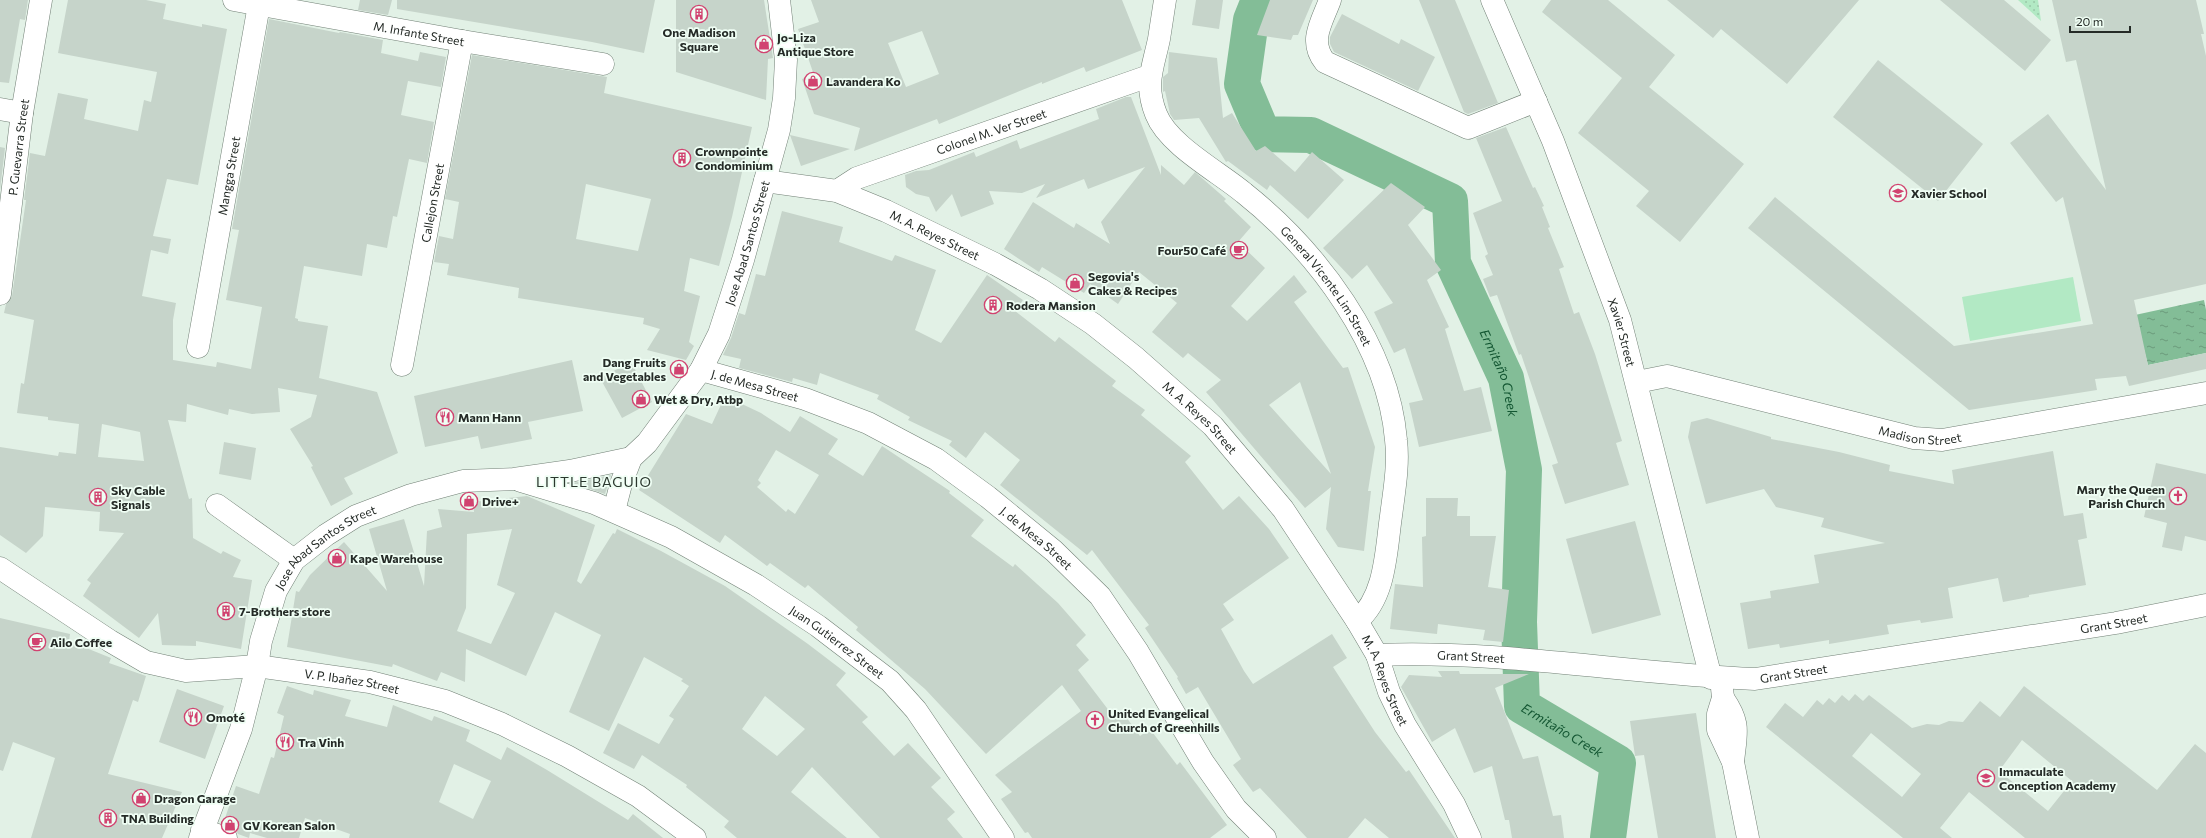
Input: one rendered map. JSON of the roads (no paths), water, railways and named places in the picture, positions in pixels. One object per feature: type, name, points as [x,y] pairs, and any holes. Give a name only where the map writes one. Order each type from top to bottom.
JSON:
[{"type":"street","name":"P. Guevarra Street","points":[[1,282],[22,112],[41,0]]},
{"type":"street","name":"M. Infante Street","points":[[234,0],[462,42],[603,64]]},
{"type":"street","name":"Jose Abad Santos Street","points":[[514,479],[614,510],[621,484],[631,458],[647,443],[701,370],[719,334],[779,130],[784,98],[786,60],[779,0]]},
{"type":"street","name":"General Vicente Lim Street","points":[[1165,0],[1158,41],[1149,76],[1156,114],[1162,125],[1183,147],[1244,192],[1288,231],[1327,280],[1357,322],[1379,369],[1391,406],[1397,442],[1394,492],[1383,571],[1369,609],[1357,621]]},
{"type":"street","points":[[1330,0],[1315,40],[1317,52],[1325,62],[1468,128],[1536,101]]},
{"type":"street","name":"Xavier Street","points":[[1492,0],[1536,101],[1620,320],[1718,685],[1734,714],[1737,729],[1733,762],[1748,838]]},
{"type":"street","name":"Mangga Street","points":[[198,347],[259,4]]},
{"type":"street","name":"Callejon Street","points":[[402,365],[462,42]]},
{"type":"street","name":"Colonel M. Ver Street","points":[[837,191],[857,178],[1149,76]]},
{"type":"street","points":[[0,109],[22,112]]},
{"type":"street","name":"M. A. Reyes Street","points":[[765,181],[837,191],[886,211],[995,264],[1040,289],[1093,324],[1136,358],[1213,426],[1255,473],[1283,509],[1357,621],[1377,655],[1389,692],[1405,725],[1454,804],[1470,838]]},
{"type":"street","name":"J. de Mesa Street","points":[[701,370],[805,399],[868,423],[936,459],[988,497],[1054,551],[1100,596],[1138,652],[1203,762],[1236,809],[1265,838]]},
{"type":"street","name":"Madison Street","points":[[1637,382],[1667,376],[1914,438],[1942,440],[2206,393]]},
{"type":"street","name":"Jose Abad Santos Street","points":[[201,834],[241,729],[257,666],[261,641],[276,591],[294,560],[326,535],[356,516],[411,495],[463,481],[514,479],[570,472],[631,458]]},
{"type":"street","points":[[216,505],[294,560]]},
{"type":"street","name":"Juan Gutierrez Street","points":[[614,510],[670,537],[756,585],[818,626],[890,681],[916,710],[1003,838]]},
{"type":"street","name":"V. P. Ibañez Street","points":[[0,568],[110,641],[146,662],[186,671],[257,666],[370,682],[445,702],[495,721],[567,756],[638,796],[695,838]]},
{"type":"street","name":"Grant Street","points":[[1377,655],[1426,653],[1537,661],[1718,685],[1955,646],[2116,623],[2206,604]]},
{"type":"street","points":[[201,834],[226,838]]},
{"type":"water","points":[[2204,300],[2206,310],[2206,353],[2148,365],[2135,315]]},
{"type":"waterway","name":"Ermitaño Creek","points":[[1259,0],[1251,20],[1242,84],[1263,134],[1311,135],[1450,201],[1453,263],[1506,378],[1524,470],[1519,622],[1522,706],[1618,763],[1608,838]]},
{"type":"place","name":"One Madison Square","points":[[699,14]]},
{"type":"place","name":"Jo-Liza Antique Store","points":[[764,44]]},
{"type":"place","name":"Lavandera Ko","points":[[813,81]]},
{"type":"place","name":"Crownpointe Condominium","points":[[682,158]]},
{"type":"place","name":"Xavier School","points":[[1898,193]]},
{"type":"place","name":"Four50 Café","points":[[1239,250]]},
{"type":"place","name":"Segovia's Cakes & Recipes","points":[[1075,283]]},
{"type":"place","name":"Rodera Mansion","points":[[993,305]]},
{"type":"place","name":"Dang Fruits and Vegetables","points":[[679,369]]},
{"type":"place","name":"Wet & Dry, Atbp","points":[[641,399]]},
{"type":"place","name":"Mann Hann","points":[[445,417]]},
{"type":"place","name":"Mary the Queen Parish Church","points":[[2178,496]]},
{"type":"place","name":"Sky Cable Signals","points":[[98,497]]},
{"type":"place","name":"Drive+","points":[[469,501]]},
{"type":"place","name":"Kape Warehouse","points":[[337,558]]},
{"type":"place","name":"7-Brothers store","points":[[226,611]]},
{"type":"place","name":"Ailo Coffee","points":[[37,642]]},
{"type":"place","name":"Omoté","points":[[193,717]]},
{"type":"place","name":"United Evangelical Church of Greenhills","points":[[1095,720]]},
{"type":"place","name":"Tra Vinh","points":[[285,742]]},
{"type":"place","name":"Immaculate Conception Academy","points":[[1986,778]]},
{"type":"place","name":"Dragon Garage","points":[[141,798]]},
{"type":"place","name":"TNA Building","points":[[108,818]]},
{"type":"place","name":"GV Korean Salon","points":[[230,825]]},
{"type":"district","name":"LITTLE BAGUIO","points":[[594,481]]}]
